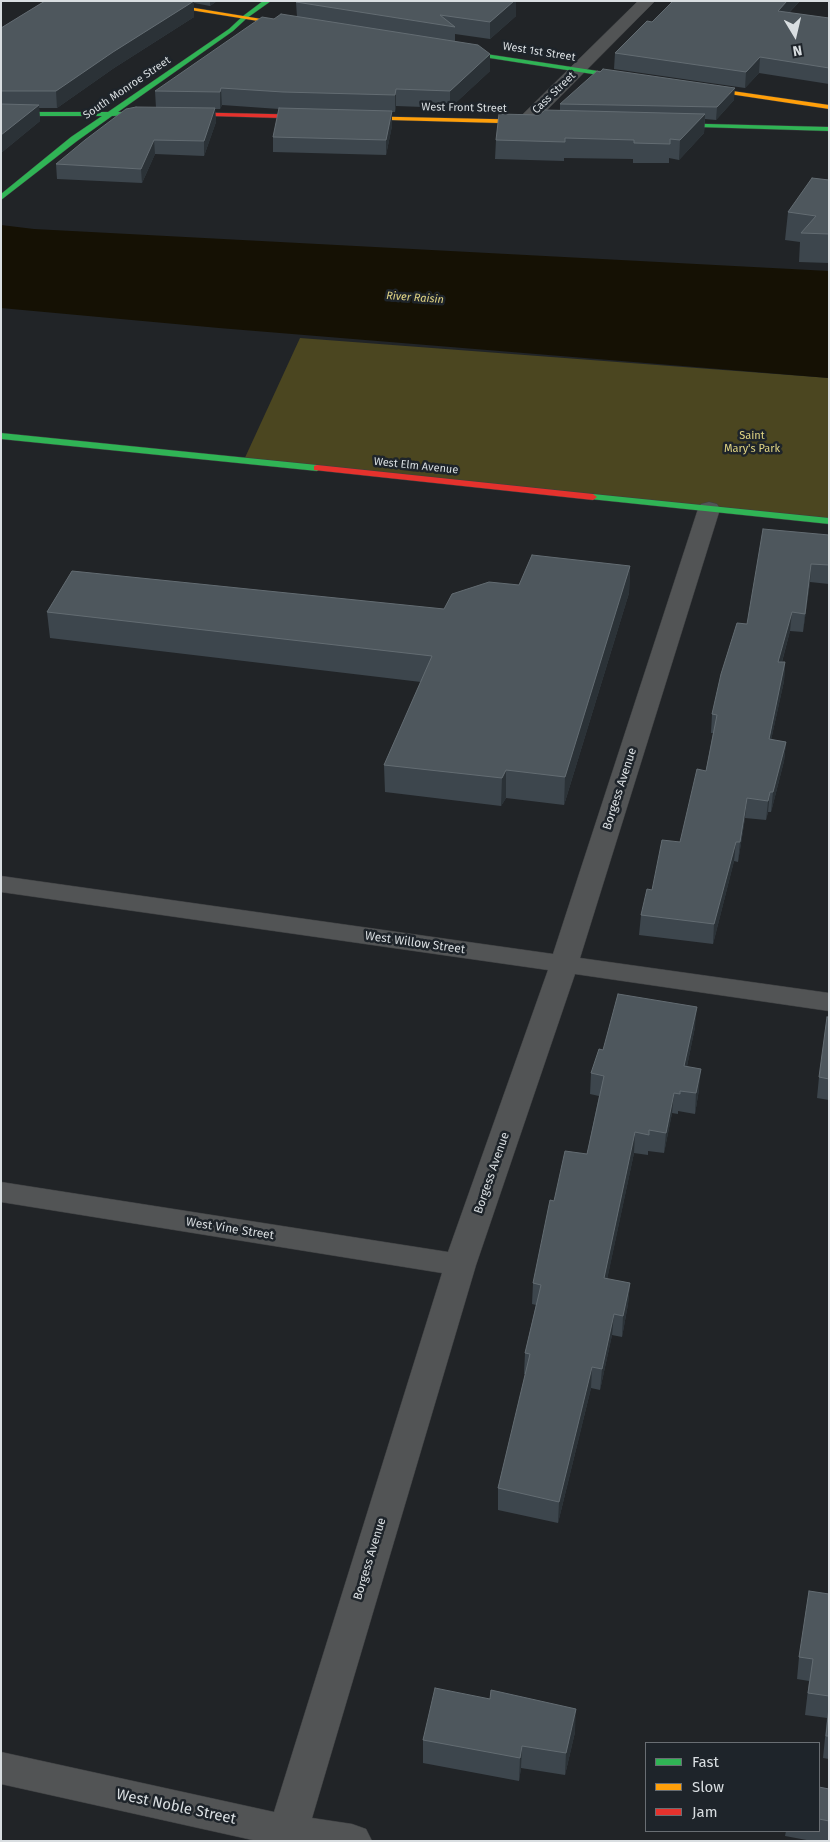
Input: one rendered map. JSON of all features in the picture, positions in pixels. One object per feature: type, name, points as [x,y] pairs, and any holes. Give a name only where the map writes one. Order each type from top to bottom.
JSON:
[{"type":"street","points":[[138,1],[308,27]]},
{"type":"street","name":"South Monroe Street","points":[[1,198],[63,147],[232,30],[245,17],[268,1]]},
{"type":"street","name":"Cass Street","points":[[525,122],[647,1]]},
{"type":"street","name":"West 1st Street","points":[[442,49],[645,80]]},
{"type":"street","points":[[684,86],[829,108]]},
{"type":"street","points":[[1,114],[150,114]]},
{"type":"street","name":"West Front Street","points":[[169,114],[544,122]]},
{"type":"street","points":[[661,125],[828,129]]},
{"type":"street","name":"West Elm Avenue","points":[[1,436],[829,521]]},
{"type":"street","name":"Borgess Avenue","points":[[287,1836],[460,1265],[564,964],[709,509]]},
{"type":"street","name":"West Willow Street","points":[[3,888],[829,1002]]},
{"type":"street","name":"West Vine Street","points":[[1,1192],[460,1265]]},
{"type":"street","name":"West Noble Street","points":[[1,1768],[287,1836],[352,1841]]},
{"type":"green space","name":"Saint Mary's Park","points":[[300,338],[829,378],[829,521],[243,462]]},
{"type":"water","name":"River Raisin","points":[[1,225],[34,229],[829,271],[829,378],[219,328],[1,308]]},
{"type":"building","points":[[45,1],[194,1],[113,52],[56,91],[1,91],[1,28]]},
{"type":"building","points":[[514,1],[490,22],[440,15],[455,27],[296,2]]},
{"type":"building","points":[[673,1],[787,1],[778,11],[829,18],[829,68],[760,57],[746,72],[615,53],[647,21],[652,22]]},
{"type":"building","points":[[281,14],[478,45],[490,54],[450,91],[396,89],[395,95],[283,92],[221,88],[220,92],[155,91],[262,17],[274,19]]},
{"type":"building","points":[[603,69],[735,88],[717,107],[560,104],[597,71],[600,72]]},
{"type":"building","points":[[1,104],[39,105],[1,135]]},
{"type":"building","points":[[136,107],[215,108],[204,141],[154,140],[141,169],[56,164],[126,109]]},
{"type":"building","points":[[279,108],[392,111],[386,140],[273,137]]},
{"type":"building","points":[[545,110],[705,114],[680,140],[670,139],[670,144],[634,143],[634,140],[565,138],[565,142],[496,140],[499,114],[539,115]]},
{"type":"building","points":[[812,178],[829,180],[829,234],[801,233],[816,216],[788,212]]},
{"type":"building","points":[[763,529],[829,535],[829,565],[811,564],[805,614],[792,612],[778,662],[785,662],[769,739],[786,742],[773,792],[770,792],[768,801],[747,798],[740,842],[736,842],[714,924],[641,915],[647,889],[652,890],[662,840],[680,842],[697,769],[706,771],[717,715],[712,714],[721,674],[737,623],[747,624]]},
{"type":"building","points":[[532,555],[630,566],[565,777],[506,770],[502,778],[384,765],[432,656],[47,612],[72,571],[444,609],[452,594],[489,582],[519,585]]},
{"type":"building","points":[[618,994],[697,1007],[684,1066],[701,1069],[696,1093],[680,1091],[680,1094],[674,1093],[666,1133],[649,1130],[649,1135],[635,1132],[604,1278],[630,1283],[623,1316],[614,1314],[602,1369],[592,1367],[559,1502],[498,1488],[530,1354],[525,1353],[541,1285],[533,1283],[550,1200],[554,1201],[565,1151],[587,1154],[604,1076],[591,1073],[599,1049],[603,1050]]},
{"type":"building","points":[[827,1017],[829,1017],[829,1079],[819,1077]]},
{"type":"building","points":[[809,1591],[829,1594],[829,1696],[808,1693],[813,1659],[799,1657]]},
{"type":"building","points":[[435,1688],[490,1699],[491,1690],[576,1709],[566,1753],[522,1746],[520,1758],[423,1740]]},
{"type":"building","points":[[829,1707],[829,1736],[826,1736]]},
{"type":"building","points":[[820,1787],[829,1789],[829,1821],[820,1819]]},
{"type":"traffic: fast","points":[[1,198],[74,139],[231,30],[245,17],[268,1]]},
{"type":"traffic: fast","points":[[453,51],[631,78]]},
{"type":"traffic: fast","points":[[1,114],[135,114]]},
{"type":"traffic: fast","points":[[668,125],[829,129]]},
{"type":"traffic: fast","points":[[1,436],[317,468]]},
{"type":"traffic: fast","points":[[593,497],[829,521]]},
{"type":"traffic: slow","points":[[138,1],[295,25]]},
{"type":"traffic: slow","points":[[698,88],[829,107]]},
{"type":"traffic: slow","points":[[355,118],[535,122]]},
{"type":"traffic: jam","points":[[178,114],[315,117]]},
{"type":"traffic: jam","points":[[317,468],[593,497]]}]
